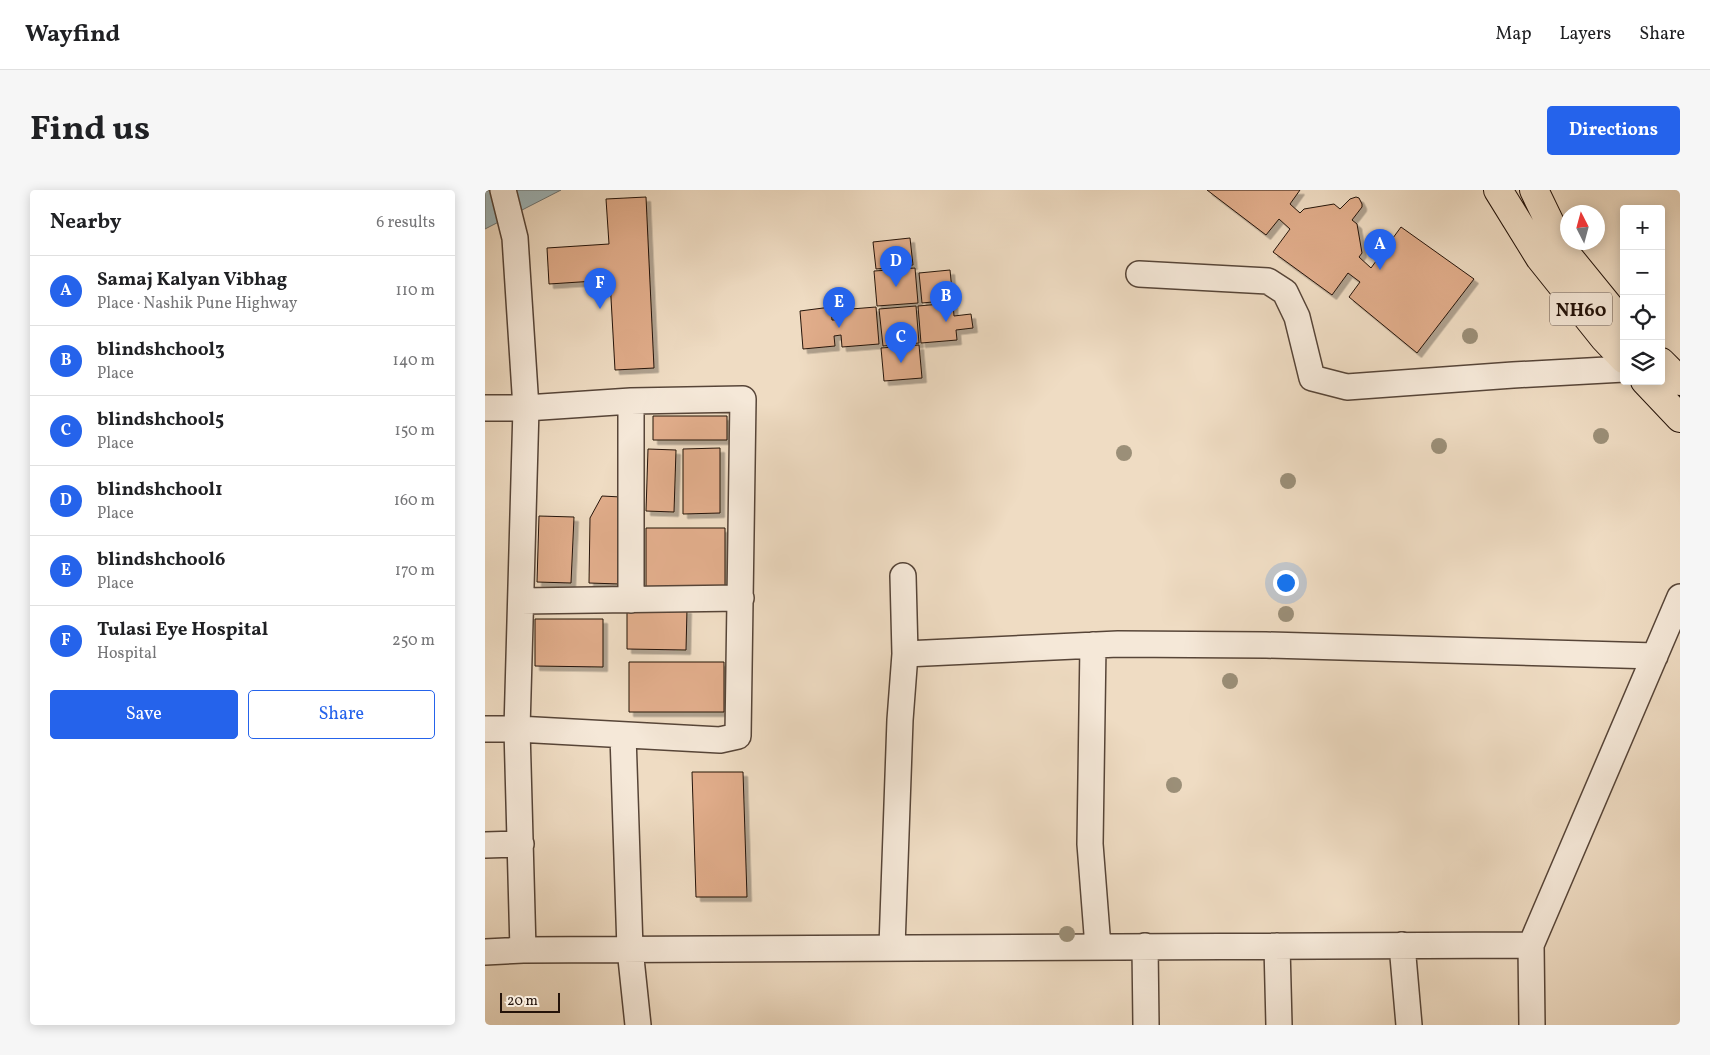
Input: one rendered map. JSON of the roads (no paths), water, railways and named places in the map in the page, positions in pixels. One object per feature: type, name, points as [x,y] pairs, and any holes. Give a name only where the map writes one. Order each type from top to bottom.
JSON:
[{"type":"highway","name":"NH60","points":[[1498,190],[1540,258],[1604,338],[1620,355]]},
{"type":"highway","name":"NH60","points":[[1534,190],[1563,250],[1620,320]]},
{"type":"highway","points":[[1665,366],[1680,381]]},
{"type":"highway","points":[[1649,385],[1680,418]]},
{"type":"street","points":[[503,190],[515,238],[525,408],[517,729],[523,950]]},
{"type":"street","points":[[1139,274],[1268,281],[1285,292],[1297,317],[1312,378],[1347,387],[1620,369]]},
{"type":"street","points":[[485,408],[525,408],[631,401],[743,399],[738,736],[720,740],[485,729]]},
{"type":"street","points":[[631,401],[631,600]]},
{"type":"street","points":[[892,947],[900,720],[905,654],[903,576]]},
{"type":"street","points":[[1532,1025],[1531,945],[1680,597]]},
{"type":"street","points":[[521,601],[741,598]]},
{"type":"street","points":[[905,654],[1093,645],[1266,645],[1655,656]]},
{"type":"street","points":[[1093,645],[1090,844],[1098,947]]},
{"type":"street","points":[[623,734],[630,949],[637,1025]]},
{"type":"street","points":[[485,845],[521,844]]},
{"type":"street","points":[[485,952],[523,950],[892,947],[1531,945]]},
{"type":"street","points":[[1145,946],[1147,1025]]},
{"type":"street","points":[[1277,946],[1279,1025]]},
{"type":"street","points":[[1402,946],[1409,1025]]},
{"type":"water","points":[[490,190],[561,190],[485,229],[485,192]]},
{"type":"place","name":"Samaj Kalyan Vibhag","points":[[1380,270]]},
{"type":"place","name":"blindshchool1","points":[[896,287]]},
{"type":"place","name":"Tulasi Eye Hospital","points":[[600,309]]},
{"type":"place","name":"blindshchool3","points":[[946,322]]},
{"type":"place","name":"blindshchool6","points":[[839,328]]},
{"type":"place","name":"blindshchool5","points":[[901,363]]}]
